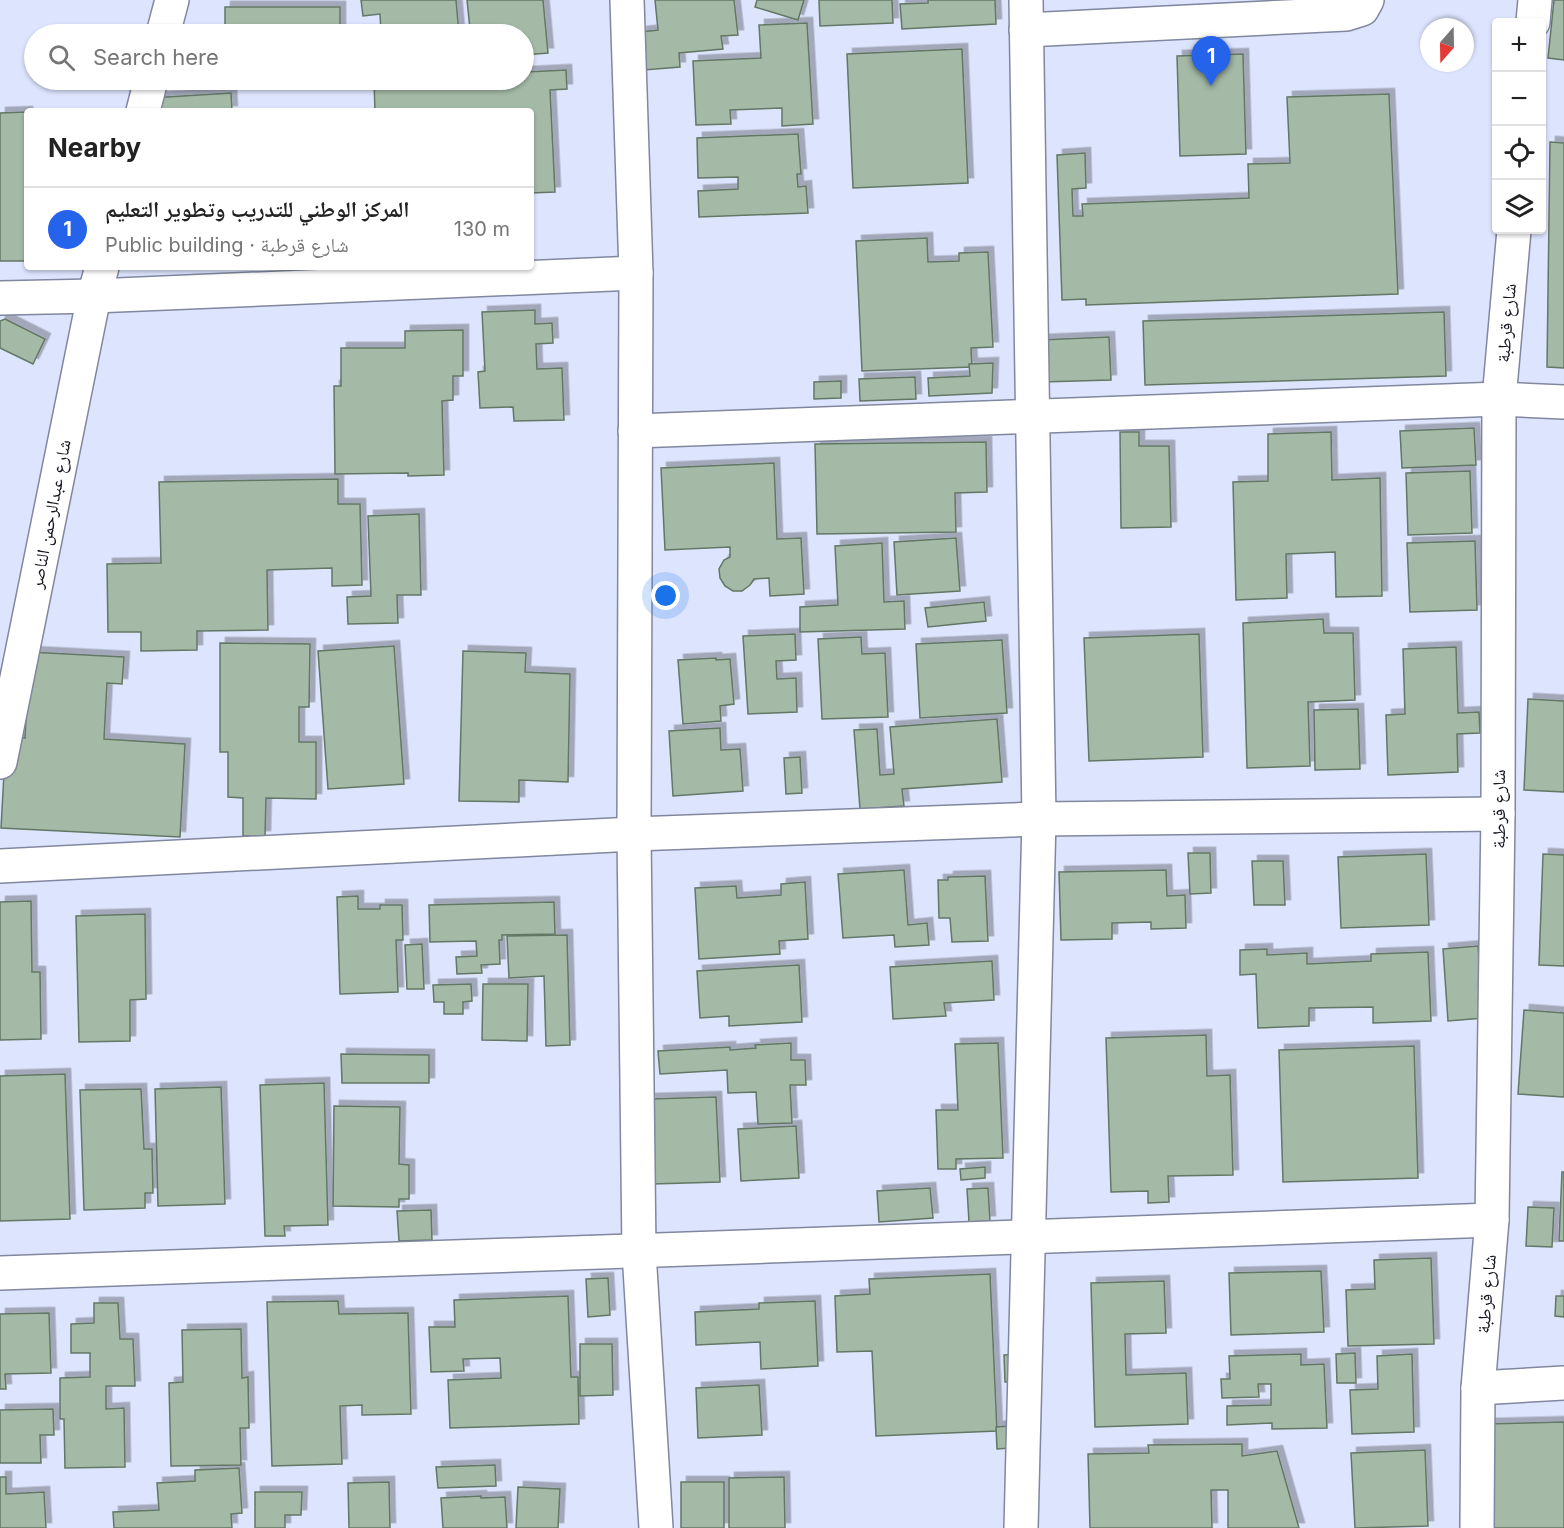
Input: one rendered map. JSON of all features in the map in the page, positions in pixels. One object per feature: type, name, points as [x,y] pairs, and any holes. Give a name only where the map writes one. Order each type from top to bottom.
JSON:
[{"type":"street","points":[[166,24],[172,0]]},
{"type":"street","points":[[627,0],[636,273],[634,834],[639,1252],[656,1528]]},
{"type":"street","points":[[1021,1528],[1039,819],[1026,15],[1346,14],[1362,9],[1367,0]]},
{"type":"street","points":[[1533,18],[1535,0]]},
{"type":"street","points":[[144,108],[148,90]]},
{"type":"street","name":"شارع قرطبة","points":[[1477,1528],[1478,1388],[1492,1220],[1498,814],[1499,399],[1514,234]]},
{"type":"street","points":[[0,298],[98,282],[636,273]]},
{"type":"street","name":"شارع عبدالرحمن الناصر","points":[[0,762],[98,282]]},
{"type":"street","points":[[635,431],[1499,399],[1564,402]]},
{"type":"street","points":[[0,866],[634,834],[1039,819],[1498,814]]},
{"type":"street","points":[[0,1273],[1492,1220]]},
{"type":"street","points":[[1478,1388],[1564,1383]]},
{"type":"building","points":[[361,0],[456,0],[458,24],[380,24],[380,14],[363,16]]},
{"type":"building","points":[[467,0],[543,0],[548,53],[534,54],[534,24],[469,24]]},
{"type":"building","points":[[655,0],[734,0],[738,35],[721,36],[723,49],[679,53],[680,67],[644,70],[641,32],[658,30]]},
{"type":"building","points":[[757,0],[804,0],[798,20],[755,7]]},
{"type":"building","points":[[819,0],[892,0],[893,23],[820,26]]},
{"type":"building","points":[[928,0],[995,0],[996,24],[902,29],[900,4],[928,3]]},
{"type":"building","points":[[1554,0],[1564,0],[1564,60],[1548,58]]},
{"type":"building","points":[[225,7],[340,7],[340,24],[225,24]]},
{"type":"building","points":[[807,23],[813,124],[782,126],[782,108],[730,110],[731,124],[696,125],[693,61],[761,58],[759,25]]},
{"type":"building","points":[[962,49],[968,183],[853,188],[847,54]]},
{"type":"building","points":[[1243,54],[1246,154],[1180,156],[1177,56]]},
{"type":"building","points":[[566,70],[567,89],[550,90],[555,192],[534,193],[534,108],[375,108],[374,90],[534,90],[534,72]]},
{"type":"building","points":[[231,93],[232,108],[152,108],[151,98]]},
{"type":"building","points":[[1389,94],[1398,294],[1086,305],[1086,299],[1062,300],[1057,155],[1085,153],[1086,188],[1072,189],[1073,216],[1083,216],[1082,204],[1249,198],[1248,164],[1290,163],[1287,97]]},
{"type":"building","points":[[24,112],[24,261],[0,261],[0,113]]},
{"type":"building","points":[[798,134],[801,174],[797,174],[798,187],[806,186],[808,213],[699,217],[698,191],[738,189],[738,177],[698,178],[697,138]]},
{"type":"building","points":[[1550,142],[1564,143],[1564,368],[1547,367]]},
{"type":"building","points":[[927,238],[928,262],[959,261],[959,253],[988,252],[993,347],[971,348],[972,367],[862,371],[856,241]]},
{"type":"building","points":[[535,310],[535,324],[552,323],[553,343],[536,344],[537,369],[562,368],[564,420],[514,421],[513,407],[480,408],[478,372],[485,371],[482,312]]},
{"type":"building","points":[[1444,312],[1446,376],[1145,385],[1143,321]]},
{"type":"building","points":[[5,319],[45,339],[33,364],[0,348],[0,321]]},
{"type":"building","points":[[463,330],[463,376],[453,376],[453,400],[442,401],[444,475],[335,474],[334,386],[341,386],[341,348],[405,348],[405,331]]},
{"type":"building","points":[[1109,337],[1111,380],[1042,382],[1040,340]]},
{"type":"building","points":[[993,363],[992,393],[929,396],[928,378],[970,376],[969,364]]},
{"type":"building","points":[[915,377],[916,399],[860,401],[859,379]]},
{"type":"building","points":[[841,381],[841,398],[814,399],[814,382]]},
{"type":"building","points":[[1474,428],[1476,465],[1402,468],[1400,431]]},
{"type":"building","points":[[1120,432],[1139,432],[1139,446],[1169,446],[1171,527],[1121,528]]},
{"type":"building","points":[[1331,432],[1332,480],[1380,478],[1382,596],[1336,597],[1335,552],[1286,554],[1287,598],[1236,600],[1233,482],[1268,481],[1268,434]]},
{"type":"building","points":[[986,442],[987,492],[955,493],[956,532],[817,534],[815,444]]},
{"type":"building","points":[[774,463],[777,539],[801,538],[804,594],[770,596],[769,578],[754,579],[742,591],[733,591],[725,586],[720,578],[719,569],[724,560],[730,557],[730,547],[665,550],[661,468]]},
{"type":"building","points":[[1470,471],[1472,533],[1408,535],[1406,473]]},
{"type":"building","points":[[338,479],[338,504],[360,504],[362,585],[332,586],[332,568],[267,570],[268,630],[197,631],[197,650],[141,651],[141,632],[108,632],[107,564],[161,563],[159,482]]},
{"type":"building","points":[[419,514],[421,595],[397,595],[398,623],[348,624],[347,597],[371,596],[368,516]]},
{"type":"building","points":[[956,538],[960,591],[897,595],[894,542]]},
{"type":"building","points":[[1475,541],[1477,610],[1410,612],[1407,543]]},
{"type":"building","points":[[882,543],[884,602],[904,601],[905,629],[800,632],[800,607],[838,605],[835,546]]},
{"type":"building","points":[[984,602],[986,621],[928,627],[925,608]]},
{"type":"building","points":[[1323,619],[1324,633],[1353,633],[1355,700],[1308,702],[1310,766],[1247,768],[1243,623]]},
{"type":"building","points":[[795,634],[796,660],[776,661],[777,679],[796,678],[797,712],[748,714],[743,636]]},
{"type":"building","points":[[1199,634],[1203,757],[1089,761],[1084,638]]},
{"type":"building","points":[[861,637],[862,654],[885,653],[888,717],[822,719],[818,639]]},
{"type":"building","points":[[1002,640],[1007,713],[920,718],[916,644]]},
{"type":"building","points":[[220,643],[310,644],[309,707],[299,707],[299,742],[316,742],[316,799],[266,798],[265,836],[243,836],[243,798],[228,797],[228,752],[220,752]]},
{"type":"building","points":[[394,646],[404,784],[328,789],[318,651]]},
{"type":"building","points":[[1456,647],[1458,713],[1479,712],[1480,733],[1457,734],[1458,772],[1388,775],[1386,715],[1405,714],[1403,649]]},
{"type":"building","points":[[463,651],[526,653],[525,672],[570,674],[568,782],[519,780],[519,802],[459,801]]},
{"type":"building","points":[[29,652],[124,657],[122,684],[107,683],[104,739],[185,744],[180,837],[1,828],[6,737],[25,738]]},
{"type":"building","points":[[716,658],[716,660],[730,659],[734,704],[720,706],[721,721],[683,724],[678,660]]},
{"type":"building","points":[[1528,699],[1564,701],[1564,792],[1524,790]]},
{"type":"building","points":[[1358,709],[1360,769],[1315,770],[1314,710]]},
{"type":"building","points":[[997,719],[1002,782],[902,789],[904,806],[860,809],[854,730],[877,729],[880,775],[894,774],[890,727]]},
{"type":"building","points":[[720,728],[721,750],[740,749],[743,791],[673,796],[669,731]]},
{"type":"building","points":[[800,757],[802,793],[786,794],[784,758]]},
{"type":"building","points":[[1188,853],[1210,853],[1211,893],[1190,894]]},
{"type":"building","points":[[1426,854],[1429,925],[1341,928],[1338,857]]},
{"type":"building","points":[[1543,854],[1564,855],[1564,966],[1539,965]]},
{"type":"building","points":[[1252,861],[1283,861],[1285,905],[1254,905]]},
{"type":"building","points":[[904,870],[908,925],[927,923],[929,945],[895,947],[894,935],[843,938],[838,874]]},
{"type":"building","points":[[1166,870],[1167,896],[1185,895],[1186,928],[1151,929],[1151,922],[1112,923],[1112,939],[1061,940],[1059,872]]},
{"type":"building","points":[[985,876],[988,941],[952,942],[950,918],[939,918],[938,880],[948,880],[948,877]]},
{"type":"building","points":[[805,882],[808,939],[779,941],[780,954],[699,959],[695,888],[736,886],[737,898],[781,895],[781,884]]},
{"type":"building","points":[[358,896],[358,909],[380,909],[380,905],[402,905],[403,940],[396,940],[398,992],[340,994],[337,897]]},
{"type":"building","points":[[31,901],[32,972],[40,972],[41,1039],[0,1040],[0,902]]},
{"type":"building","points":[[554,902],[555,934],[502,935],[502,940],[499,940],[500,964],[481,965],[482,973],[457,974],[456,957],[477,956],[476,941],[430,942],[429,905]]},
{"type":"building","points":[[145,914],[146,999],[130,1000],[130,1041],[79,1042],[76,916]]},
{"type":"building","points":[[567,935],[570,1045],[546,1046],[544,976],[509,978],[507,936]]},
{"type":"building","points":[[422,944],[424,989],[407,989],[405,945]]},
{"type":"building","points":[[1478,946],[1484,1018],[1448,1021],[1443,949]]},
{"type":"building","points":[[1267,949],[1267,955],[1307,953],[1307,964],[1371,961],[1371,954],[1428,952],[1431,1021],[1373,1023],[1373,1007],[1309,1008],[1309,1026],[1258,1028],[1256,974],[1240,975],[1240,950]]},
{"type":"building","points":[[992,961],[994,1000],[944,1003],[946,1016],[893,1019],[890,967]]},
{"type":"building","points":[[799,965],[802,1022],[729,1026],[729,1016],[700,1018],[697,971]]},
{"type":"building","points":[[471,984],[472,1001],[463,1002],[463,1014],[444,1014],[444,1002],[434,1002],[433,985]]},
{"type":"building","points":[[483,984],[528,984],[527,1041],[482,1040]]},
{"type":"building","points":[[1524,1010],[1564,1013],[1564,1097],[1518,1094]]},
{"type":"building","points":[[1206,1035],[1207,1076],[1230,1075],[1233,1175],[1168,1176],[1169,1202],[1148,1203],[1148,1191],[1111,1192],[1106,1038]]},
{"type":"building","points":[[791,1043],[791,1060],[805,1060],[806,1085],[790,1085],[792,1123],[758,1124],[756,1092],[728,1093],[727,1070],[660,1074],[658,1051],[730,1047],[730,1050],[756,1048],[755,1045]]},
{"type":"building","points":[[998,1043],[1003,1158],[956,1159],[956,1169],[938,1169],[936,1110],[958,1110],[955,1044]]},
{"type":"building","points":[[1414,1046],[1418,1178],[1283,1182],[1279,1050]]},
{"type":"building","points":[[341,1054],[429,1055],[429,1083],[342,1083]]},
{"type":"building","points":[[65,1074],[70,1219],[0,1221],[0,1076]]},
{"type":"building","points":[[324,1083],[328,1225],[284,1226],[285,1236],[265,1236],[260,1085]]},
{"type":"building","points":[[221,1087],[225,1204],[158,1206],[155,1089]]},
{"type":"building","points":[[141,1089],[144,1149],[152,1149],[153,1193],[145,1193],[145,1208],[84,1210],[80,1090]]},
{"type":"building","points":[[716,1097],[720,1182],[653,1184],[650,1099]]},
{"type":"building","points":[[334,1106],[400,1107],[399,1164],[409,1165],[409,1199],[399,1199],[399,1207],[333,1206]]},
{"type":"building","points":[[796,1126],[799,1178],[741,1181],[738,1129]]},
{"type":"building","points":[[985,1167],[985,1178],[961,1180],[960,1169]]},
{"type":"building","points":[[1562,1172],[1564,1172],[1564,1241],[1559,1241]]},
{"type":"building","points":[[930,1188],[933,1218],[879,1222],[877,1191]]},
{"type":"building","points":[[988,1188],[990,1221],[969,1222],[967,1189]]},
{"type":"building","points":[[1528,1207],[1554,1208],[1552,1247],[1526,1246]]},
{"type":"building","points":[[431,1210],[432,1240],[399,1241],[397,1211]]},
{"type":"building","points":[[1431,1258],[1434,1344],[1348,1346],[1346,1290],[1375,1289],[1374,1260]]},
{"type":"building","points":[[1321,1271],[1324,1332],[1231,1335],[1229,1273]]},
{"type":"building","points":[[990,1274],[997,1431],[876,1436],[872,1351],[837,1352],[835,1296],[870,1294],[869,1279]]},
{"type":"building","points":[[608,1278],[610,1315],[588,1317],[586,1279]]},
{"type":"building","points":[[1164,1281],[1166,1333],[1125,1334],[1126,1375],[1186,1373],[1188,1424],[1095,1427],[1091,1283]]},
{"type":"building","points":[[568,1296],[571,1377],[578,1377],[579,1424],[450,1428],[448,1380],[501,1378],[500,1358],[463,1359],[464,1371],[431,1372],[429,1327],[455,1327],[454,1300]]},
{"type":"building","points":[[1556,1296],[1564,1296],[1564,1317],[1555,1316]]},
{"type":"building","points":[[338,1301],[339,1314],[408,1313],[411,1414],[362,1415],[362,1405],[340,1406],[342,1464],[272,1466],[267,1302]]},
{"type":"building","points":[[815,1301],[818,1366],[761,1369],[760,1342],[696,1345],[695,1312],[759,1309],[759,1303]]},
{"type":"building","points":[[94,1303],[118,1303],[120,1339],[133,1339],[135,1386],[106,1386],[106,1409],[124,1408],[125,1467],[65,1468],[64,1419],[60,1419],[60,1378],[90,1377],[90,1353],[71,1353],[71,1324],[94,1323]]},
{"type":"building","points":[[49,1313],[51,1373],[5,1374],[6,1389],[0,1389],[0,1314]]},
{"type":"building","points":[[241,1329],[242,1378],[248,1377],[249,1428],[240,1428],[241,1465],[171,1466],[169,1383],[183,1382],[182,1330]]},
{"type":"building","points":[[580,1344],[612,1344],[613,1395],[580,1396]]},
{"type":"building","points":[[1355,1353],[1356,1383],[1337,1383],[1336,1354]]},
{"type":"building","points":[[1022,1354],[1022,1381],[1005,1382],[1004,1355]]},
{"type":"building","points":[[1301,1354],[1301,1365],[1324,1364],[1327,1428],[1272,1429],[1272,1423],[1227,1425],[1227,1406],[1271,1405],[1271,1384],[1258,1384],[1259,1397],[1222,1398],[1221,1379],[1230,1379],[1229,1356]]},
{"type":"building","points":[[1412,1354],[1414,1432],[1352,1434],[1350,1390],[1378,1389],[1377,1356]]},
{"type":"building","points":[[759,1385],[762,1435],[698,1438],[696,1388]]},
{"type":"building","points":[[53,1409],[54,1435],[40,1435],[41,1463],[0,1463],[0,1410]]},
{"type":"building","points":[[1564,1422],[1564,1528],[1490,1528],[1486,1424]]},
{"type":"building","points":[[1023,1425],[1024,1447],[997,1449],[996,1427]]},
{"type":"building","points":[[1242,1444],[1242,1456],[1277,1451],[1299,1528],[1228,1528],[1228,1490],[1211,1490],[1212,1528],[1090,1528],[1088,1454],[1149,1453],[1148,1445]]},
{"type":"building","points":[[1425,1450],[1428,1526],[1355,1528],[1351,1453]]},
{"type":"building","points":[[495,1465],[496,1486],[438,1488],[436,1467]]},
{"type":"building","points":[[239,1468],[242,1513],[231,1514],[232,1528],[114,1528],[113,1512],[159,1510],[157,1483],[195,1481],[195,1470]]},
{"type":"building","points":[[0,1477],[6,1477],[6,1494],[44,1492],[46,1528],[0,1528]]},
{"type":"building","points":[[784,1477],[785,1528],[729,1528],[729,1478]]},
{"type":"building","points":[[389,1482],[390,1528],[349,1528],[348,1483]]},
{"type":"building","points":[[681,1482],[724,1482],[724,1528],[681,1528]]},
{"type":"building","points":[[518,1487],[560,1489],[558,1528],[516,1528]]},
{"type":"building","points":[[255,1492],[302,1492],[301,1515],[285,1515],[285,1528],[255,1528]]},
{"type":"building","points":[[481,1496],[481,1498],[505,1497],[507,1528],[443,1528],[441,1498]]},
{"type":"place","name":"المركز الوطني للتدريب وتطوير التعليم","points":[[1211,86]]}]
